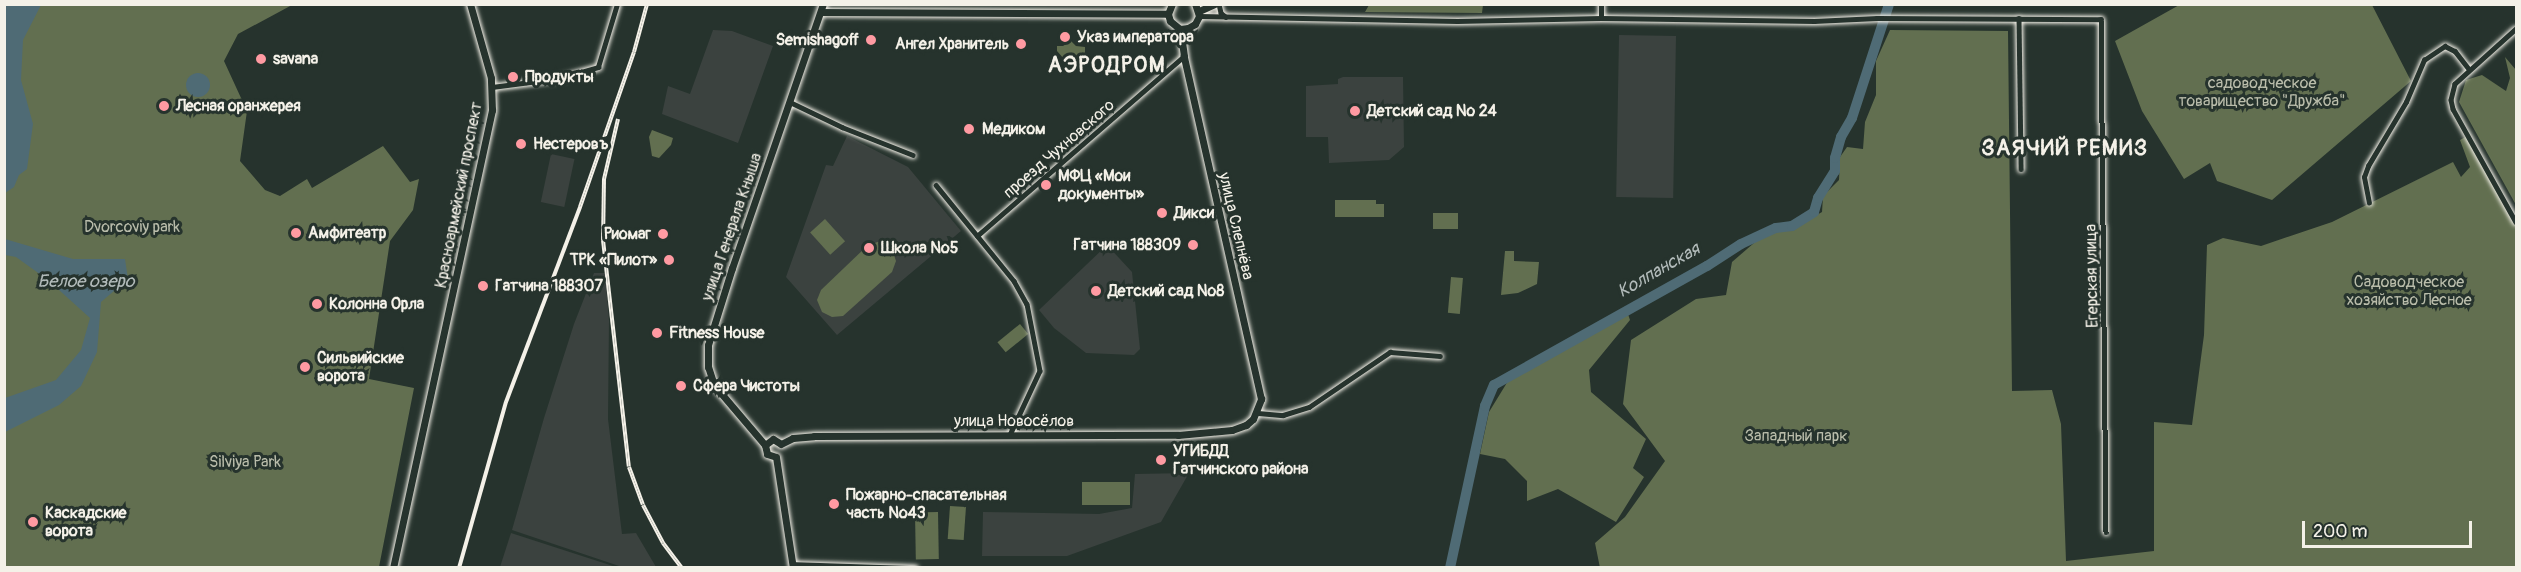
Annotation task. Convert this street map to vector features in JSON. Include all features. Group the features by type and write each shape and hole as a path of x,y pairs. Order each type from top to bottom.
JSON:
{"street":[{"name":"Красноармейский проспект","path":"393,567 492,110 492,87 471,4"},
{"path":"492,87 560,78 598,67 617,4"},
{"path":"1172,4 1168,14 1170,21 1180,29 1195,24 1197,11"},
{"path":"1197,11 1217,4 1221,13 1226,17"},
{"path":"1600,18 1601,4"},
{"path":"822,8 1168,14"},
{"name":"улица Генерала Кныша","path":"765,445 714,385 708,367 708,345 822,8"},
{"path":"1197,11 1226,17 1458,21 1600,18 1814,21 1877,18 2019,18 2021,169"},
{"name":"Егерская улица","path":"2019,18 2101,20 2106,532"},
{"path":"2517,28 2469,69 2452,90 2453,109 2517,222"},
{"name":"улица Слепнёва","path":"1180,29 1184,56 1261,399 1258,413"},
{"path":"2368,204 2364,177 2368,166 2406,102 2424,60 2445,46 2455,51 2469,69"},
{"name":"проезд Чухновского","path":"978,236 1184,56"},
{"path":"790,102 842,127 913,155"},
{"path":"936,185 978,236 1025,300 1039,358 1038,380 1010,435"},
{"path":"1258,413 1283,415 1309,407 1390,352 1440,356"},
{"name":"улица Новосёлов","path":"782,444 793,438 814,436 1178,435 1232,430 1246,425 1258,413"},
{"path":"776,457 767,454 765,445 773,440 782,444 782,450 776,457 793,566 915,567"}],"shaded area":[{"path":"713,30 732,31 773,46 738,143 662,114 668,86 690,94"},
{"path":"1619,35 1676,36 1673,198 1616,197"},
{"name":"Детский сад № 24","path":"1343,77 1403,77 1404,147 1389,160 1329,163 1328,137 1306,137 1306,86 1338,84 1338,79"},
{"name":"Школа №5","path":"847,136 908,167 961,231 837,335 786,277 826,165 833,166"},
{"path":"551,154 574,159 564,207 541,202"},
{"name":"Детский сад №8","path":"1107,245 1132,272 1140,349 1134,355 1086,353 1054,328 1039,310"},
{"path":"594,273 605,273 609,320 608,419 622,534 636,533 656,567 622,567 512,530 544,418 574,324"},
{"path":"1189,473 1161,522 1067,556 982,556 983,512 1099,514 1132,508 1135,474"},
{"path":"511,533 616,567 500,567"}],"green space":[{"path":"1369,4 1483,5 1482,13 1365,12"},
{"name":"садоводческое товарищество \"Дружба\"","path":"2181,4 2372,5 2411,81 2272,200 2217,181 2210,163 2184,179 2142,111 2115,41"},
{"name":"Dvorcoviy park","path":"4,5 292,5 238,34 224,61 247,111 240,161 265,190 280,196 307,179 312,188 383,146 410,182 419,179 413,210 390,241 369,379 414,388 379,567 5,567"},
{"name":"Западный парк","path":"1890,30 2008,31 2012,391 2052,390 2061,424 2066,561 2154,551 2154,422 2192,425 2204,335 2207,245 2223,238 2261,246 2332,222 2453,162 2461,177 2470,167 2460,140 2469,135 2516,222 2516,567 1600,568 1595,543 1625,517 1665,461 1623,404 1631,340 1696,299 1726,295 1732,262 1769,230 1794,228 1822,212 1823,196 1839,180 1840,157 1847,147 1863,149 1865,122 1876,95 1876,61"},
{"path":"1071,41 1076,46 1085,47 1085,62 1071,67 1057,51 1057,46 1063,46"},
{"path":"2505,57 2516,70 2516,205 2459,102 2466,80 2482,75 2506,91 2510,78"},
{"path":"652,130 673,138 671,145 659,158 652,156 649,137"},
{"path":"1335,200 1376,200 1376,204 1384,204 1384,217 1335,217"},
{"path":"1433,213 1458,213 1458,229 1433,229"},
{"path":"825,219 845,241 830,255 810,232"},
{"path":"880,241 892,249 896,261 892,272 843,316 832,317 822,312 817,300 821,290 867,246"},
{"path":"1505,251 1514,251 1514,261 1539,262 1537,284 1518,293 1501,295"},
{"path":"1451,277 1463,278 1460,314 1448,313"},
{"path":"1628,314 1630,320 1589,370 1591,392 1646,439 1633,468 1644,477 1616,522 1558,489 1527,501 1527,481 1505,459 1480,454 1489,412 1508,381"},
{"path":"1020,324 1028,334 1006,352 997,342"},
{"path":"1082,482 1130,482 1130,505 1082,505"},
{"path":"950,506 966,507 964,540 948,539"},
{"path":"915,512 938,512 939,559 916,559"}],"water":[{"path":"5,4 41,5 23,40 21,80 33,124 27,169 19,175 14,187 5,193"},
{"path":"198,73 207,76 210,85 207,94 198,97 189,94 186,85 189,76"},
{"name":"Белое озеро","path":"5,239 73,259 125,259 128,279 101,302 97,352 81,386 59,405 5,432 5,398 56,380 81,350 90,318 48,280 16,257 5,255"}],"waterway":[{"name":"Колпанская","path":"1450,568 1485,406 1494,385 1707,266 1741,244 1776,228 1792,226 1814,212 1818,198 1835,171 1835,158 1841,137 1852,118 1889,4"}],"railway":[{"path":"459,568 506,402 580,207 634,52 647,4"},
{"path":"618,119 604,179 603,240 629,467 643,505 663,543 682,568"}],"place":[{"name":"Указ императора","path":"1065,37"},
{"name":"Semishagoff","path":"871,40"},
{"name":"Ангел Хранитель","path":"1021,44"},
{"name":"savana","path":"261,59"},
{"name":"Продукты","path":"513,77"},
{"name":"Лесная оранжерея","path":"164,106"},
{"name":"Детский сад № 24","path":"1355,111"},
{"name":"Медиком","path":"969,129"},
{"name":"Нестеровъ","path":"521,144"},
{"name":"МФЦ «Мои документы»","path":"1046,185"},
{"name":"Дикси","path":"1162,213"},
{"name":"Амфитеатр","path":"296,233"},
{"name":"Риомаг","path":"663,234"},
{"name":"Гатчина 188309","path":"1193,245"},
{"name":"Школа №5","path":"869,248"},
{"name":"ТРК «Пилот»","path":"669,260"},
{"name":"Гатчина 188307","path":"483,286"},
{"name":"Детский сад №8","path":"1096,291"},
{"name":"Колонна Орла","path":"317,304"},
{"name":"Fitness House","path":"657,333"},
{"name":"Сильвийские ворота","path":"305,367"},
{"name":"Сфера Чистоты","path":"681,386"},
{"name":"УГИБДД Гатчинского района","path":"1161,460"},
{"name":"Пожарно-спасательная часть №43","path":"834,504"},
{"name":"Каскадские ворота","path":"33,522"}],"district":[{"name":"АЭРОДРОМ","path":"1107,66"},
{"name":"ЗАЯЧИЙ РЕМИЗ","path":"2065,149"}],"park label":[{"name":"Садоводческое хозяйство Лесное","path":"2409,291"},
{"name":"Silviya Park","path":"245,462"}]}
